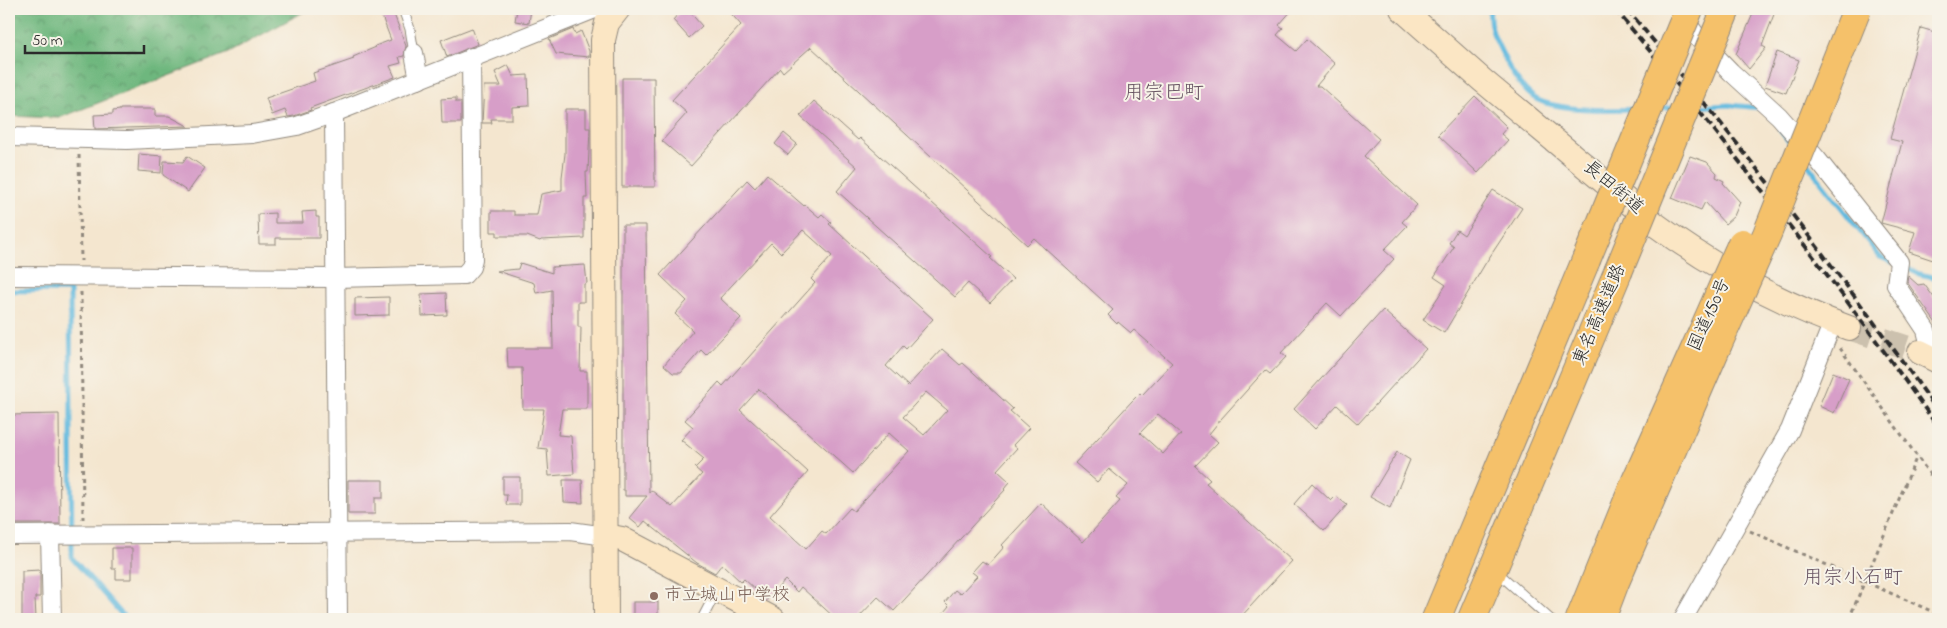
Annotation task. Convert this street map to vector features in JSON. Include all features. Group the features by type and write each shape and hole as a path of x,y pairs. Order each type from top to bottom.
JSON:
{"highway":[{"name":"東名高速道路","path":"1436,619 1689,9"},
{"name":"東名高速道路","path":"1472,619 1726,9"},
{"name":"国道150号","path":"1601,619 1708,343 1750,226 1836,9"},
{"name":"国道150号","path":"1580,619 1635,484 1767,234 1856,9"}],"street":[{"path":"9,137 127,140 252,134 297,126 419,80 471,57 596,9"},
{"path":"606,619 603,40 607,23 618,9"},
{"name":"長田街道","path":"1402,9 1482,80 1656,225 1716,266 1769,296 1837,328"},
{"path":"1676,9 1698,38 1731,72 1779,116 1818,159 1899,262 1896,285 1926,330 1930,357"},
{"path":"414,52 419,80"},
{"path":"9,276 335,278 464,275 471,267 473,259 471,57"},
{"path":"334,113 338,619"},
{"path":"1683,619 1790,430 1837,328"},
{"path":"9,535 570,531 622,539 773,619"},
{"path":"50,534 52,619"}],"lane":[{"path":"403,9 410,29 414,52"},
{"path":"1492,568 1550,619"},
{"path":"702,619 718,590"}],"path":[{"path":"79,139 84,534"},
{"path":"1837,328 1917,456 1938,486"},
{"path":"1849,619 1917,456"},
{"path":"1736,525 1938,614"}],"green space":[{"path":"9,9 309,9 228,53 59,118 9,116"}],"building":[{"path":"379,9 392,9 406,46 404,56 399,57 401,63 390,66 395,77 310,108 311,110 294,116 288,117 285,110 272,115 266,98 315,81 313,73 354,59 353,57 391,40"},
{"path":"517,9 531,9 529,23 515,21"},
{"path":"682,9 687,9 702,26 689,38 673,20"},
{"path":"727,9 1293,9 1279,25 1283,28 1277,35 1296,51 1307,39 1335,64 1316,86 1320,86 1379,139 1364,156 1417,205 1402,222 1407,226 1384,250 1394,259 1341,316 1327,303 1281,353 1286,357 1270,374 1265,370 1221,419 1209,434 1218,442 1195,466 1210,480 1206,483 1292,561 1239,619 938,619 949,606 945,602 955,590 960,594 977,576 972,572 982,561 988,565 1004,547 1002,545 1041,503 1083,542 1120,501 1116,498 1128,485 1109,469 1097,482 1075,463 1132,401 1140,393 1142,395 1172,363 1134,330 1131,333 1118,322 1117,324 1108,315 1113,310 1034,238 1027,245 811,47 783,72 780,68 691,166 662,141 687,113 672,100 741,25","holes":["1158,414 1181,434 1163,454 1140,433"]},
{"path":"1755,9 1776,9 1762,46 1766,48 1749,69 1736,54"},
{"path":"472,28 478,44 447,57 441,40"},
{"path":"1921,28 1938,33 1938,242 1933,260 1909,252 1915,232 1881,223 1902,142 1890,139"},
{"path":"573,29 575,34 581,31 589,51 589,57 556,54 549,39"},
{"path":"1777,52 1799,60 1786,93 1765,86"},
{"path":"508,65 513,76 528,75 529,106 512,107 512,119 491,119 492,123 482,123 484,86 501,86 495,72"},
{"path":"622,78 654,78 655,187 622,187"},
{"path":"1475,96 1507,127 1501,134 1508,140 1478,173 1438,135"},
{"path":"456,98 456,102 461,102 461,123 442,123 441,99"},
{"path":"814,101 858,140 860,138 992,257 990,258 1013,279 990,303 968,283 955,297 837,191 857,167 800,116"},
{"path":"120,109 155,109 155,116 169,116 188,126 95,129 94,115 113,114 113,111"},
{"path":"565,109 586,109 586,128 590,128 588,172 586,172 587,198 584,198 584,238 540,241 527,236 497,236 497,232 491,232 491,211 514,211 514,215 537,215 541,194 562,190 565,154"},
{"path":"784,133 797,144 788,155 775,144"},
{"path":"139,154 162,156 161,173 138,171"},
{"path":"187,156 205,168 188,192 163,175 164,161 183,162"},
{"path":"1690,156 1707,162 1717,173 1716,177 1724,181 1723,183 1740,202 1734,216 1725,224 1705,202 1701,210 1672,198"},
{"path":"767,174 819,217 822,214 831,222 829,224 933,319 906,349 903,346 886,366 908,386 942,349 960,365 963,363 1013,409 1010,411 1029,428 1013,445 1017,448 997,470 1010,482 1005,490 894,611 878,597 857,619 836,619 801,587 797,592 785,580 767,600 744,579 741,582 722,564 715,573 697,563 645,521 640,527 629,518 647,496 625,496 625,490 623,490 623,225 646,225 649,493 651,490 672,507 702,474 695,468 704,459 681,440 693,427 685,420 719,382 723,386 815,283 811,279 832,256 803,230 781,253 771,243 720,298 741,318 706,355 701,350 681,373 673,373 664,365 693,331 675,314 687,301 660,275 747,180 755,188","holes":["759,389 853,473 889,433 909,451 854,511 850,508 826,534 822,531 806,549 770,516 808,472 740,410","926,392 947,410 924,435 903,417"]},
{"path":"1493,190 1522,208 1485,264 1444,333 1423,320 1446,285 1434,277 1454,247 1449,243 1457,230 1464,235"},
{"path":"316,211 316,217 319,217 319,238 276,238 276,244 259,244 258,214 275,213 275,223 303,223 302,212"},
{"path":"520,263 552,273 552,267 585,265 587,283 584,284 584,302 578,302 578,327 581,327 580,371 587,371 587,409 562,409 558,435 571,436 574,474 549,476 547,449 538,448 544,409 523,409 522,368 508,368 507,348 553,348 552,290 536,293 534,283 497,271 518,269"},
{"path":"1908,276 1918,285 1924,284 1938,303 1938,326 1907,282"},
{"path":"446,293 447,315 422,316 421,294"},
{"path":"389,297 389,315 355,316 355,298"},
{"path":"1383,310 1426,349 1358,424 1337,405 1315,429 1294,409"},
{"path":"1833,372 1849,379 1834,413 1819,406"},
{"path":"59,414 60,524 9,524 9,415"},
{"path":"1397,452 1410,460 1390,508 1370,497"},
{"path":"503,477 520,477 520,505 506,505 507,495 503,495"},
{"path":"348,480 383,480 383,498 375,498 375,514 348,514"},
{"path":"563,480 582,480 583,503 564,502"},
{"path":"1312,483 1331,501 1336,496 1347,505 1324,531 1294,504"},
{"path":"112,548 132,548 132,579 116,579 116,569 112,569"},
{"path":"40,570 40,597 35,597 36,619 22,619 22,571"},
{"path":"633,602 658,602 658,619 633,619"}],"waterway":[{"path":"1490,9 1490,21 1493,32 1505,59 1519,82 1533,97 1542,102 1569,108 1600,110 1640,109"},
{"path":"1696,107 1729,105 1762,108"},
{"path":"1658,108 1677,107"},
{"path":"1780,130 1793,147"},
{"path":"1805,161 1880,257 1892,262"},
{"path":"1902,266 1919,274 1938,278"},
{"path":"9,291 70,290 72,558 126,619"}],"tunnel":[{"path":"1849,328 1920,352"}],"railway":[{"path":"1615,9 1781,215 1861,320 1938,427"},
{"path":"1627,9 1787,207 1938,411"}],"place":[{"name":"市立城山中学校","path":"654,596"}],"district":[{"name":"用宗巴町","path":"1164,93"},
{"name":"用宗小石町","path":"1853,578"}]}
